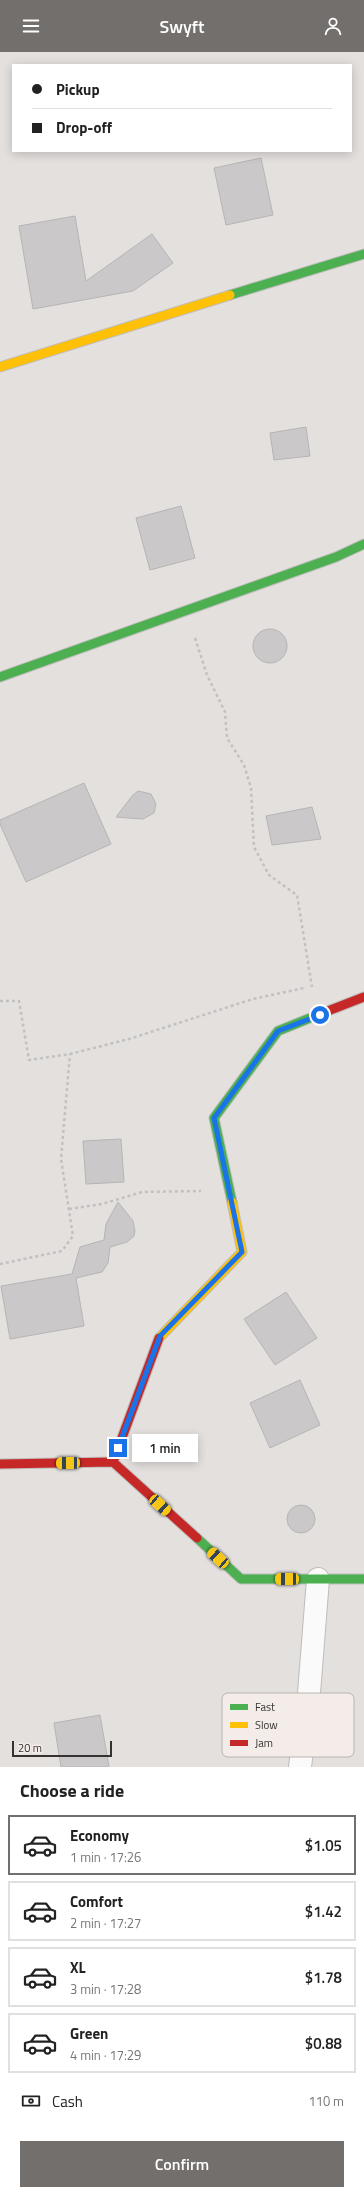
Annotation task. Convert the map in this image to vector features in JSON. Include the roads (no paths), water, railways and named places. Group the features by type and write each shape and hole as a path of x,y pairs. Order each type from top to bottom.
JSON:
{"street":[{"path":"0,368 364,254"},
{"path":"0,677 336,557 364,544"},
{"path":"113,1462 160,1336 242,1252 214,1118 278,1031 364,997"},
{"path":"0,1464 113,1462 241,1579 364,1579"},
{"path":"309,1693 318,1579"},
{"path":"300,1767 301,1757"}]}
